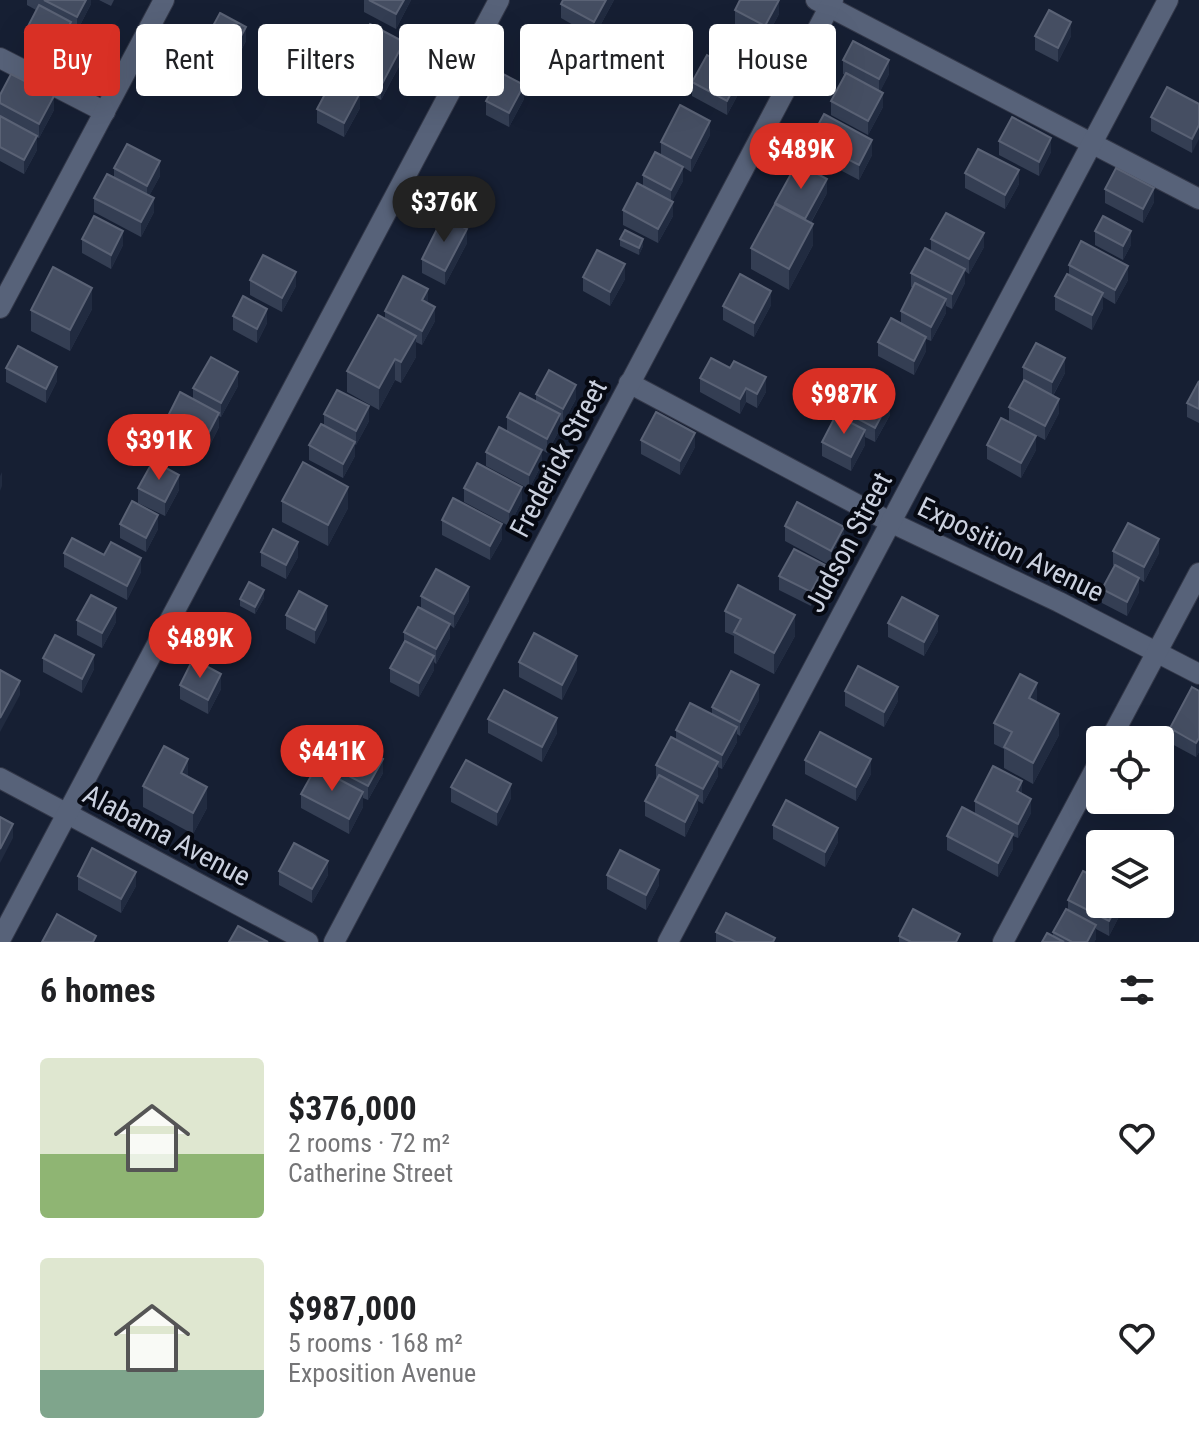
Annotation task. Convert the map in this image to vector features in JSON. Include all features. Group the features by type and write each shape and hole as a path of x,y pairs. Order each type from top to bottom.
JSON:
{"street":[{"path":"0,308 164,0"},
{"path":"0,940 499,0"},
{"name":"Judson Street","path":"668,942 1168,0"},
{"path":"826,2 1199,199"},
{"name":"Frederick Street","path":"334,942 826,2"},
{"path":"0,58 105,112"},
{"name":"Exposition Avenue","path":"629,383 890,522 1059,602 1199,674"},
{"path":"1118,726 1199,573"},
{"name":"Alabama Avenue","path":"0,778 308,942"},
{"path":"1003,942 1086,786"}],"building":[{"path":"44,0 86,0 77,17"},
{"path":"369,0 404,0 396,14"},
{"path":"563,0 606,0 594,22 561,4"},
{"path":"740,0 779,0 766,24 735,10"},
{"path":"39,5 71,22 70,24 29,24"},
{"path":"1049,10 1071,22 1058,48 1035,36"},
{"path":"220,13 240,24 214,24"},
{"path":"383,31 399,39 399,52 383,82"},
{"path":"853,41 889,60 879,79 843,60"},
{"path":"709,56 709,91 693,83"},
{"path":"846,73 883,93 868,121 831,101"},
{"path":"11,74 24,81 24,96 54,96 39,124 0,103 0,95"},
{"path":"504,75 520,83 520,92 509,113 486,101 489,96 504,96"},
{"path":"1167,87 1199,104 1199,125 1192,139 1151,117"},
{"path":"324,96 358,96 344,123 317,109"},
{"path":"680,105 710,121 691,158 661,142"},
{"path":"824,114 872,140 859,165 810,140"},
{"path":"0,116 37,136 24,160 0,147"},
{"path":"1012,117 1051,138 1039,162 999,141"},
{"path":"127,144 160,161 147,186 114,168"},
{"path":"978,149 1019,170 1005,195 965,173"},
{"path":"655,152 683,167 671,190 643,175"},
{"path":"797,163 827,179 805,219 775,203"},
{"path":"1116,168 1154,188 1143,209 1105,189"},
{"path":"107,174 154,198 141,222 94,198"},
{"path":"637,183 673,202 658,229 623,210"},
{"path":"775,204 813,224 789,269 751,248"},
{"path":"946,213 984,233 969,259 931,239"},
{"path":"94,216 123,231 111,255 82,239"},
{"path":"1103,216 1131,231 1123,246 1095,231"},
{"path":"443,217 467,229 445,271 422,259"},
{"path":"625,230 643,239 639,248 620,239"},
{"path":"1081,241 1128,266 1115,290 1069,265"},
{"path":"925,248 965,269 952,294 911,273"},
{"path":"597,250 625,264 610,292 583,277"},
{"path":"263,255 296,272 282,298 250,280"},
{"path":"53,267 92,288 70,330 31,310"},
{"path":"740,274 771,291 754,323 723,306"},
{"path":"1067,274 1103,293 1092,315 1055,296"},
{"path":"403,276 428,289 422,300 435,307 422,331 385,311"},
{"path":"915,283 946,299 931,327 901,311"},
{"path":"243,296 267,309 257,329 233,316"},
{"path":"378,315 416,336 401,362 395,359 379,388 347,371"},
{"path":"891,318 926,337 914,361 878,342"},
{"path":"1036,343 1065,358 1052,382 1023,367"},
{"path":"18,346 57,367 46,389 6,368"},
{"path":"211,357 238,372 221,403 193,388"},
{"path":"711,358 730,368 734,361 766,377 757,394 746,388 740,399 700,378"},
{"path":"549,370 576,385 563,409 536,394"},
{"path":"1024,380 1059,399 1045,426 1009,407"},
{"path":"853,381 890,400 875,428 838,408"},
{"path":"1199,381 1199,409 1187,403"},
{"path":"337,390 369,406 356,431 324,414"},
{"path":"180,392 219,413 206,438 167,418"},
{"path":"520,393 560,414 547,439 507,417"},
{"path":"656,412 695,433 680,461 641,440"},
{"path":"836,415 865,430 851,457 822,442"},
{"path":"1001,418 1036,436 1021,463 987,445"},
{"path":"321,424 355,442 343,464 309,445"},
{"path":"499,427 542,450 529,475 486,452"},
{"path":"153,461 179,475 165,502 138,488"},
{"path":"303,462 348,487 328,525 282,501"},
{"path":"477,463 522,487 509,512 464,488"},
{"path":"453,498 502,524 490,546 442,520"},
{"path":"132,501 158,515 146,538 120,524"},
{"path":"797,502 844,527 831,551 785,526"},
{"path":"1128,523 1159,539 1144,567 1113,551"},
{"path":"273,529 298,542 286,565 261,552"},
{"path":"72,538 104,555 111,542 141,558 127,586 64,553"},
{"path":"794,549 825,565 811,592 779,576"},
{"path":"1115,565 1139,578 1127,602 1102,589"},
{"path":"436,569 469,587 454,614 421,596"},
{"path":"249,582 264,590 255,607 240,599"},
{"path":"738,585 795,615 774,653 734,632 741,619 725,611"},
{"path":"299,591 327,606 315,630 286,615"},
{"path":"91,595 116,608 102,633 77,620"},
{"path":"902,597 938,616 924,642 888,623"},
{"path":"418,607 450,624 436,649 404,632"},
{"path":"534,633 577,656 562,685 519,662"},
{"path":"55,635 94,655 82,679 43,658"},
{"path":"405,641 434,656 419,683 390,668"},
{"path":"193,659 221,674 208,700 180,685"},
{"path":"858,666 898,687 884,712 845,691"},
{"path":"0,670 20,681 0,718"},
{"path":"731,671 759,685 740,722 712,707"},
{"path":"1020,674 1037,683 1029,698 1059,714 1033,763 1004,747 1012,732 994,723"},
{"path":"1192,687 1199,691 1199,738 1196,743 1171,726"},
{"path":"504,690 557,718 542,747 488,719"},
{"path":"690,703 737,727 722,755 676,730"},
{"path":"820,732 871,759 856,787 805,760"},
{"path":"337,735 383,759 368,786 322,762"},
{"path":"671,737 718,762 703,789 656,765"},
{"path":"164,746 188,759 181,773 207,787 193,813 143,786"},
{"path":"466,760 511,784 497,812 451,787"},
{"path":"993,766 1022,781 1017,791 1031,799 1018,824 975,801"},
{"path":"316,767 363,792 349,819 301,794"},
{"path":"659,775 698,796 685,822 645,801"},
{"path":"786,800 838,828 825,852 773,825"},
{"path":"962,807 1013,834 998,863 947,836"},
{"path":"0,817 13,824 0,849"},
{"path":"294,843 328,861 312,889 279,871"},
{"path":"92,848 136,872 121,899 78,876"},
{"path":"620,850 659,870 646,895 607,875"},
{"path":"1083,871 1086,873 1086,909 1068,900"},
{"path":"913,909 960,934 956,942 911,942 899,936"},
{"path":"1066,909 1096,925 1087,942 1072,942 1053,932"},
{"path":"726,913 775,938 773,942 736,942 716,932"},
{"path":"57,914 96,936 93,942 42,942"},
{"path":"238,926 268,942 229,942"},
{"path":"1047,933 1064,942 1042,942"}]}
